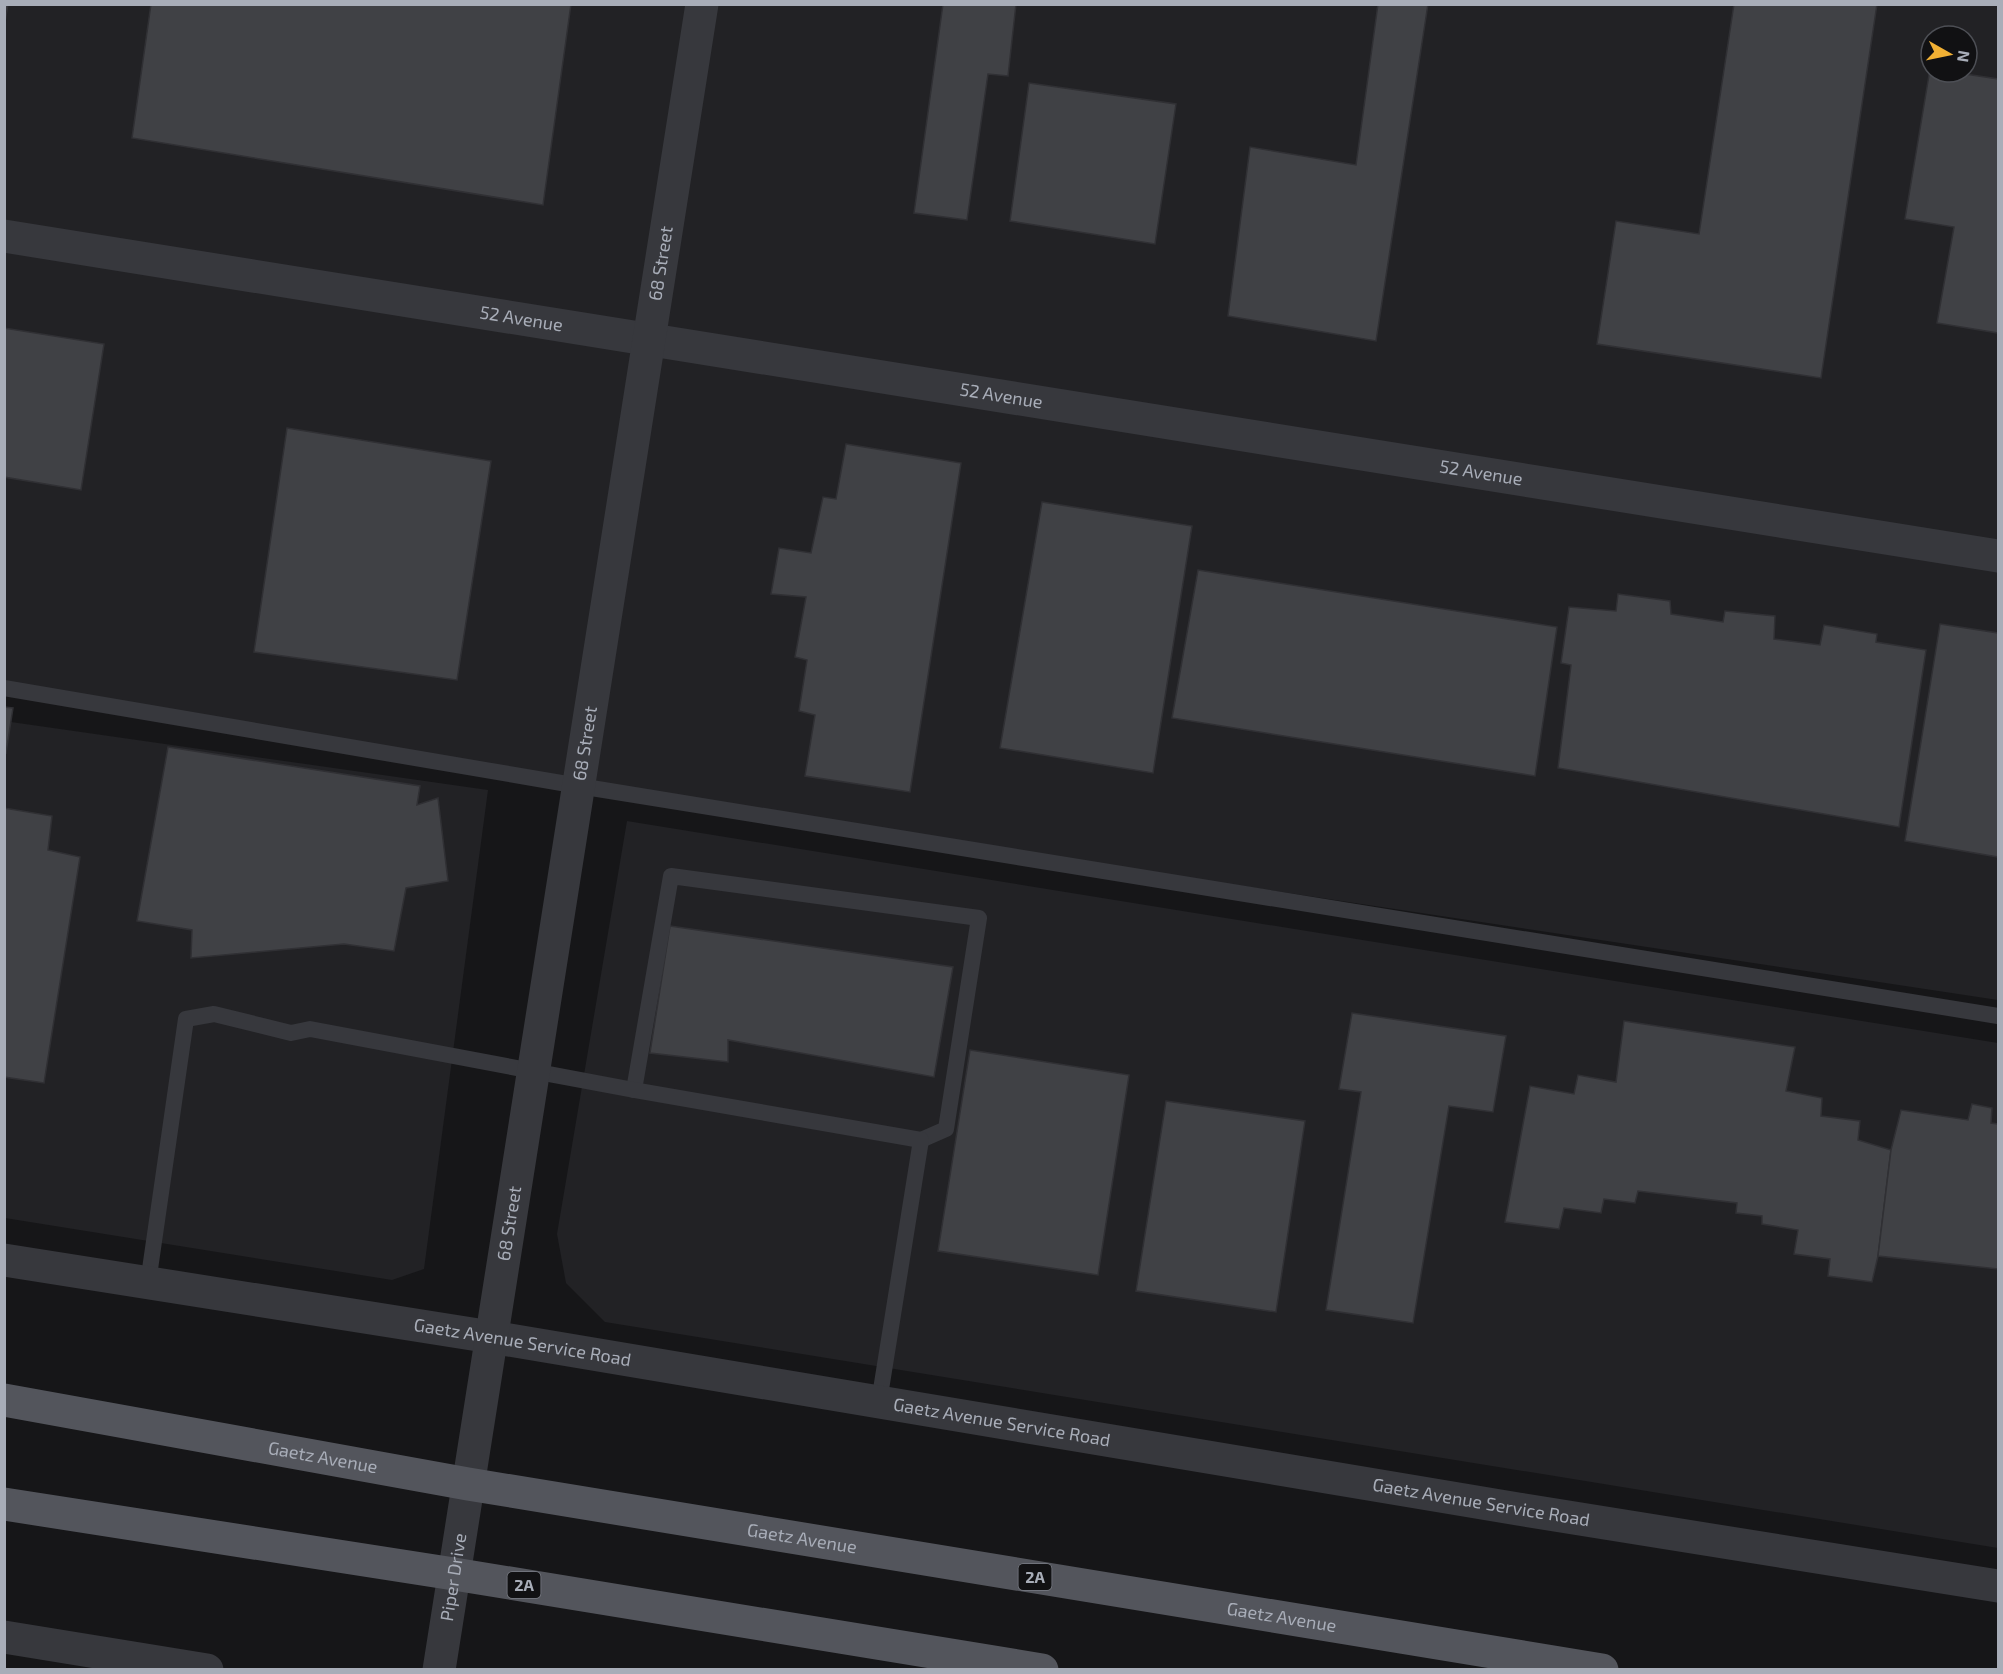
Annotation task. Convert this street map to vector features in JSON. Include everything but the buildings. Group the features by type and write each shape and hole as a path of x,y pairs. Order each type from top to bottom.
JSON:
{"main road":[{"name":"Gaetz Avenue","path":"4,1400 468,1484 1602,1670"},
{"name":"2A","path":"4,1504 454,1574 1042,1670"}],"street":[{"name":"68 Street","path":"468,1484 702,4"},
{"name":"52 Avenue","path":"4,236 1998,556"},
{"name":"Gaetz Avenue Service Road","path":"4,1260 491,1337 1506,1507 1998,1586"},
{"name":"Piper Drive","path":"439,1670 468,1484"},
{"path":"4,1637 207,1670"}],"lane":[{"path":"4,688 579,786 1998,1016"},
{"path":"148,1283 186,1019 214,1014 291,1033 310,1029 634,1090 921,1140 945,1129 979,918 671,876 634,1090"},
{"path":"879,1402 921,1140"}],"shaded area":[{"path":"4,5 1998,5 1998,1000 579,786 5,688"},
{"path":"4,721 488,790 424,1269 392,1280 5,1218"},
{"path":"627,821 1998,1043 1998,1548 605,1322 566,1283 557,1234"}]}
